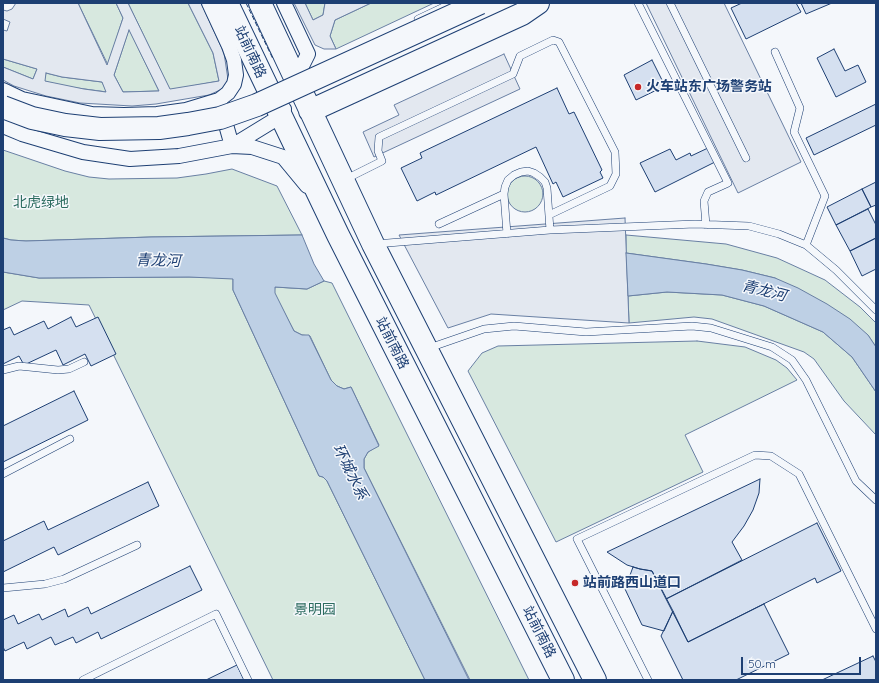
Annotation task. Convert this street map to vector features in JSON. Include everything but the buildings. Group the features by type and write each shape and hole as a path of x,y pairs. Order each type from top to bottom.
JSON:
{"main road":[{"name":"站前南路","path":"227,3 338,235 563,680"},
{"name":"站前南路","path":"260,3 303,75 310,111 373,244 595,680"},
{"path":"3,107 32,118 65,125 100,129 159,128 220,118 257,105 480,3"},
{"path":"310,111 420,59 522,14 538,3"}],"street":[{"path":"3,90 22,98 92,114 157,114 186,110 219,100 228,93 234,84 236,76 234,60 229,46 209,3"},
{"path":"232,146 281,116 303,75 308,54 284,3"},
{"path":"219,100 232,146"},
{"path":"3,126 22,134 83,152 130,159 179,156 232,146 252,146 283,157 306,183 338,235"}],"lane":[{"path":"410,24 452,3"},
{"path":"638,3 728,183 708,192 704,201 706,225"},
{"path":"670,3 746,158"},
{"path":"343,180 382,161 378,151 378,137 512,74 520,56 553,40 559,42 615,152 616,174 610,186 549,215"},
{"path":"775,52 800,108 794,132 825,196 806,245"},
{"path":"507,234 504,194 505,186 508,180 521,172 534,173 545,182 547,188 550,230"},
{"path":"439,224 504,194"},
{"path":"373,244 550,230 706,225 749,226 779,234 806,245 836,270 876,310"},
{"path":"426,349 484,329 514,326 586,332 692,326 711,328 772,347 792,360 806,380 856,481 876,500"},
{"path":"3,370 19,366 69,370 84,362"},
{"path":"3,474 70,439"},
{"path":"648,680 577,539 755,455 771,456 799,474 876,629"},
{"path":"3,588 45,584 64,579 137,545"},
{"path":"83,680 216,614 248,680"}],"green space":[{"path":"78,3 116,3 123,18 108,65"},
{"path":"128,3 188,3 213,53 219,81 170,90"},
{"path":"305,3 325,3 323,15 313,20"},
{"path":"371,3 434,3 336,49 330,36 335,20"},
{"path":"129,29 159,91 123,92 114,75"},
{"path":"3,59 37,69 33,79 3,67"},
{"path":"46,73 62,77 102,82 107,92 62,86 44,81"},
{"name":"北虎绿地","path":"3,150 65,171 89,177 109,179 177,178 232,169 277,186 302,235 151,237 26,241 3,238"},
{"path":"529,176 538,181 542,187 542,201 538,207 529,212 521,212 512,207 508,201 507,190 512,181 518,177"},
{"path":"626,235 726,244 777,258 825,280 860,307 876,323 876,347 868,335 775,278 742,270 626,253"},
{"name":"景明园","path":"3,272 39,278 233,278 233,290 319,476 323,477 327,481 425,680 273,680 89,305 22,301 3,310"},
{"path":"324,281 332,283 529,680 470,680 364,468 364,459 368,452 379,445 351,387 344,389 337,386 331,380 310,336 302,335 294,331 274,293 275,287 307,289"},
{"path":"667,292 722,295 764,306 823,332 852,357 876,392 876,435 844,401 814,359 804,352 712,319 694,317 629,323 628,296"},
{"path":"697,341 745,347 776,360 787,368 797,380 685,435 703,472 556,542 468,371 482,353 498,346"}],"shaded area":[{"path":"16,3 78,3 107,65 123,18 116,3 128,3 170,89 219,81 213,53 188,3 201,3 224,53 229,86 209,95 156,104 132,106 80,103 46,96 14,86 3,80 3,67 33,79 37,69 3,59 3,30 7,31 10,22 3,19 3,10 7,11 12,9","holes":["129,30 159,91 123,92 114,75","46,73 62,77 102,82 106,92 45,81"]},
{"path":"294,3 305,3 313,20 323,15 325,3 371,3 335,20 330,36 336,49 324,49 315,45"},
{"path":"646,3 724,3 801,162 738,193"},
{"path":"504,54 520,89 374,157 363,132 399,115 394,105"},
{"path":"625,218 629,323 491,314 448,328 399,235"}],"water":[{"path":"302,235 314,264 324,281 307,289 275,287 275,293 294,331 302,335 309,335 331,380 337,386 344,389 351,387 379,446 368,452 364,459 364,468 469,680 425,680 327,481 323,477 319,476 233,290 233,279 189,277 39,278 3,272 3,238 26,241 151,237"},
{"name":"青龙河","path":"626,253 742,270 775,278 798,288 827,304 850,319 868,335 876,347 876,392 852,357 823,332 764,306 722,295 667,292 628,296"}],"fence":[{"path":"246,3 273,59"}],"place":[{"name":"火车站东广场警务站","path":"638,87"},
{"name":"站前路西山道口","path":"575,583"}],"water label":[{"name":"环城水系","path":"350,472"}]}
